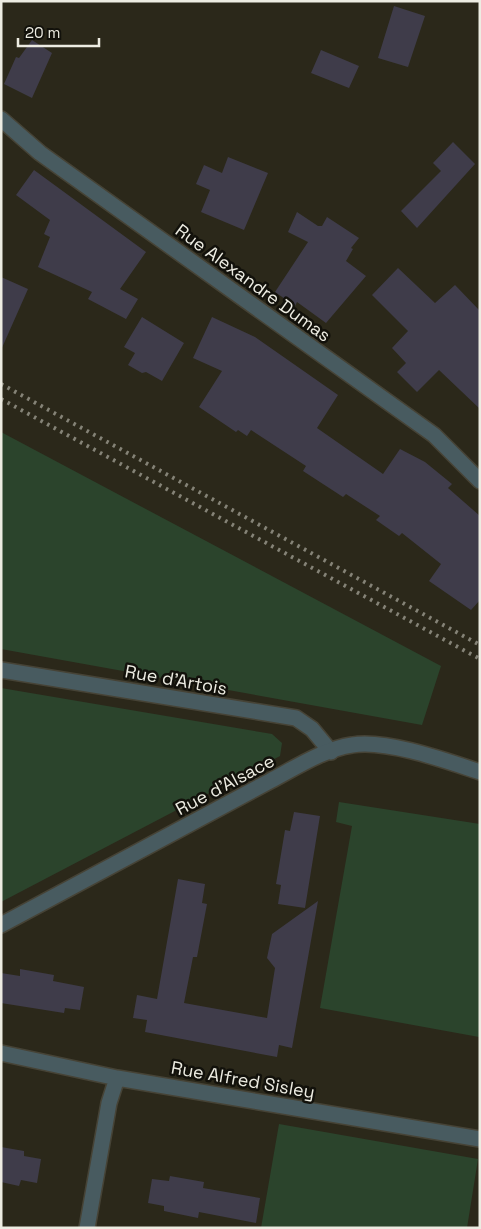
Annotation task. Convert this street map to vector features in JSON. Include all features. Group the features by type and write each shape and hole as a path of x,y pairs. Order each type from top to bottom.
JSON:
{"street":[{"name":"Rue Alexandre Dumas","path":"1,119 40,153 434,435 480,481"},
{"name":"Rue d'Artois","path":"1,670 296,718 312,729 331,752"},
{"name":"Rue d'Alsace","path":"1,925 220,807 331,752 352,745 384,745 480,772"},
{"name":"Rue Alfred Sisley","path":"1,1053 117,1078 480,1139"},
{"path":"87,1228 110,1103 117,1078"}],"green space":[{"path":"1,432 441,666 422,725 1,649"},
{"path":"1,688 272,734 282,743 280,756 1,902"},
{"path":"339,802 480,824 479,1037 320,1008 352,826 336,822"},
{"path":"279,1124 478,1159 467,1228 261,1228"}],"building":[{"path":"394,6 425,16 408,67 378,58"},
{"path":"32,40 52,53 32,98 4,84 16,57 19,58"},
{"path":"321,50 359,66 349,88 311,73"},
{"path":"453,142 475,164 417,228 401,211 441,171 433,163"},
{"path":"228,157 268,173 244,230 201,212 210,190 196,184 204,165 222,173"},
{"path":"34,170 146,252 120,289 138,299 126,319 88,299 92,292 38,267 50,237 44,234 50,220 16,195"},
{"path":"297,212 318,226 322,226 327,217 359,238 351,248 353,249 346,261 366,276 326,323 297,302 295,306 275,292 308,242 288,232"},
{"path":"398,268 435,303 455,285 480,311 480,409 439,370 417,392 397,372 406,363 392,348 408,331 372,295"},
{"path":"1,277 28,289 1,350"},
{"path":"142,317 184,343 162,381 128,365 135,353 124,347"},
{"path":"212,317 255,337 338,395 317,428 383,474 400,449 425,462 452,484 448,488 480,516 480,600 471,610 429,581 441,564 402,533 399,536 376,520 380,516 346,494 343,497 303,471 306,466 251,430 247,436 238,430 236,432 199,407 222,371 193,358"},
{"path":"294,812 320,816 305,908 278,904 281,885 276,884 285,830 290,831"},
{"path":"178,879 205,884 202,903 207,904 197,957 193,957 184,1003 267,1018 275,968 267,958 272,934 318,901 292,1048 279,1045 277,1057 145,1032 147,1020 133,1018 137,995 157,999"},
{"path":"20,969 54,975 53,981 84,987 80,1010 65,1008 64,1013 1,1003 1,973 20,976"},
{"path":"1,1147 24,1151 24,1156 41,1159 37,1183 21,1180 19,1186 1,1182"},
{"path":"170,1176 204,1182 203,1188 260,1198 256,1223 199,1212 198,1218 164,1211 164,1206 148,1203 152,1179 169,1181"}],"railway":[{"path":"1,384 480,645"},
{"path":"1,399 480,659"}]}
